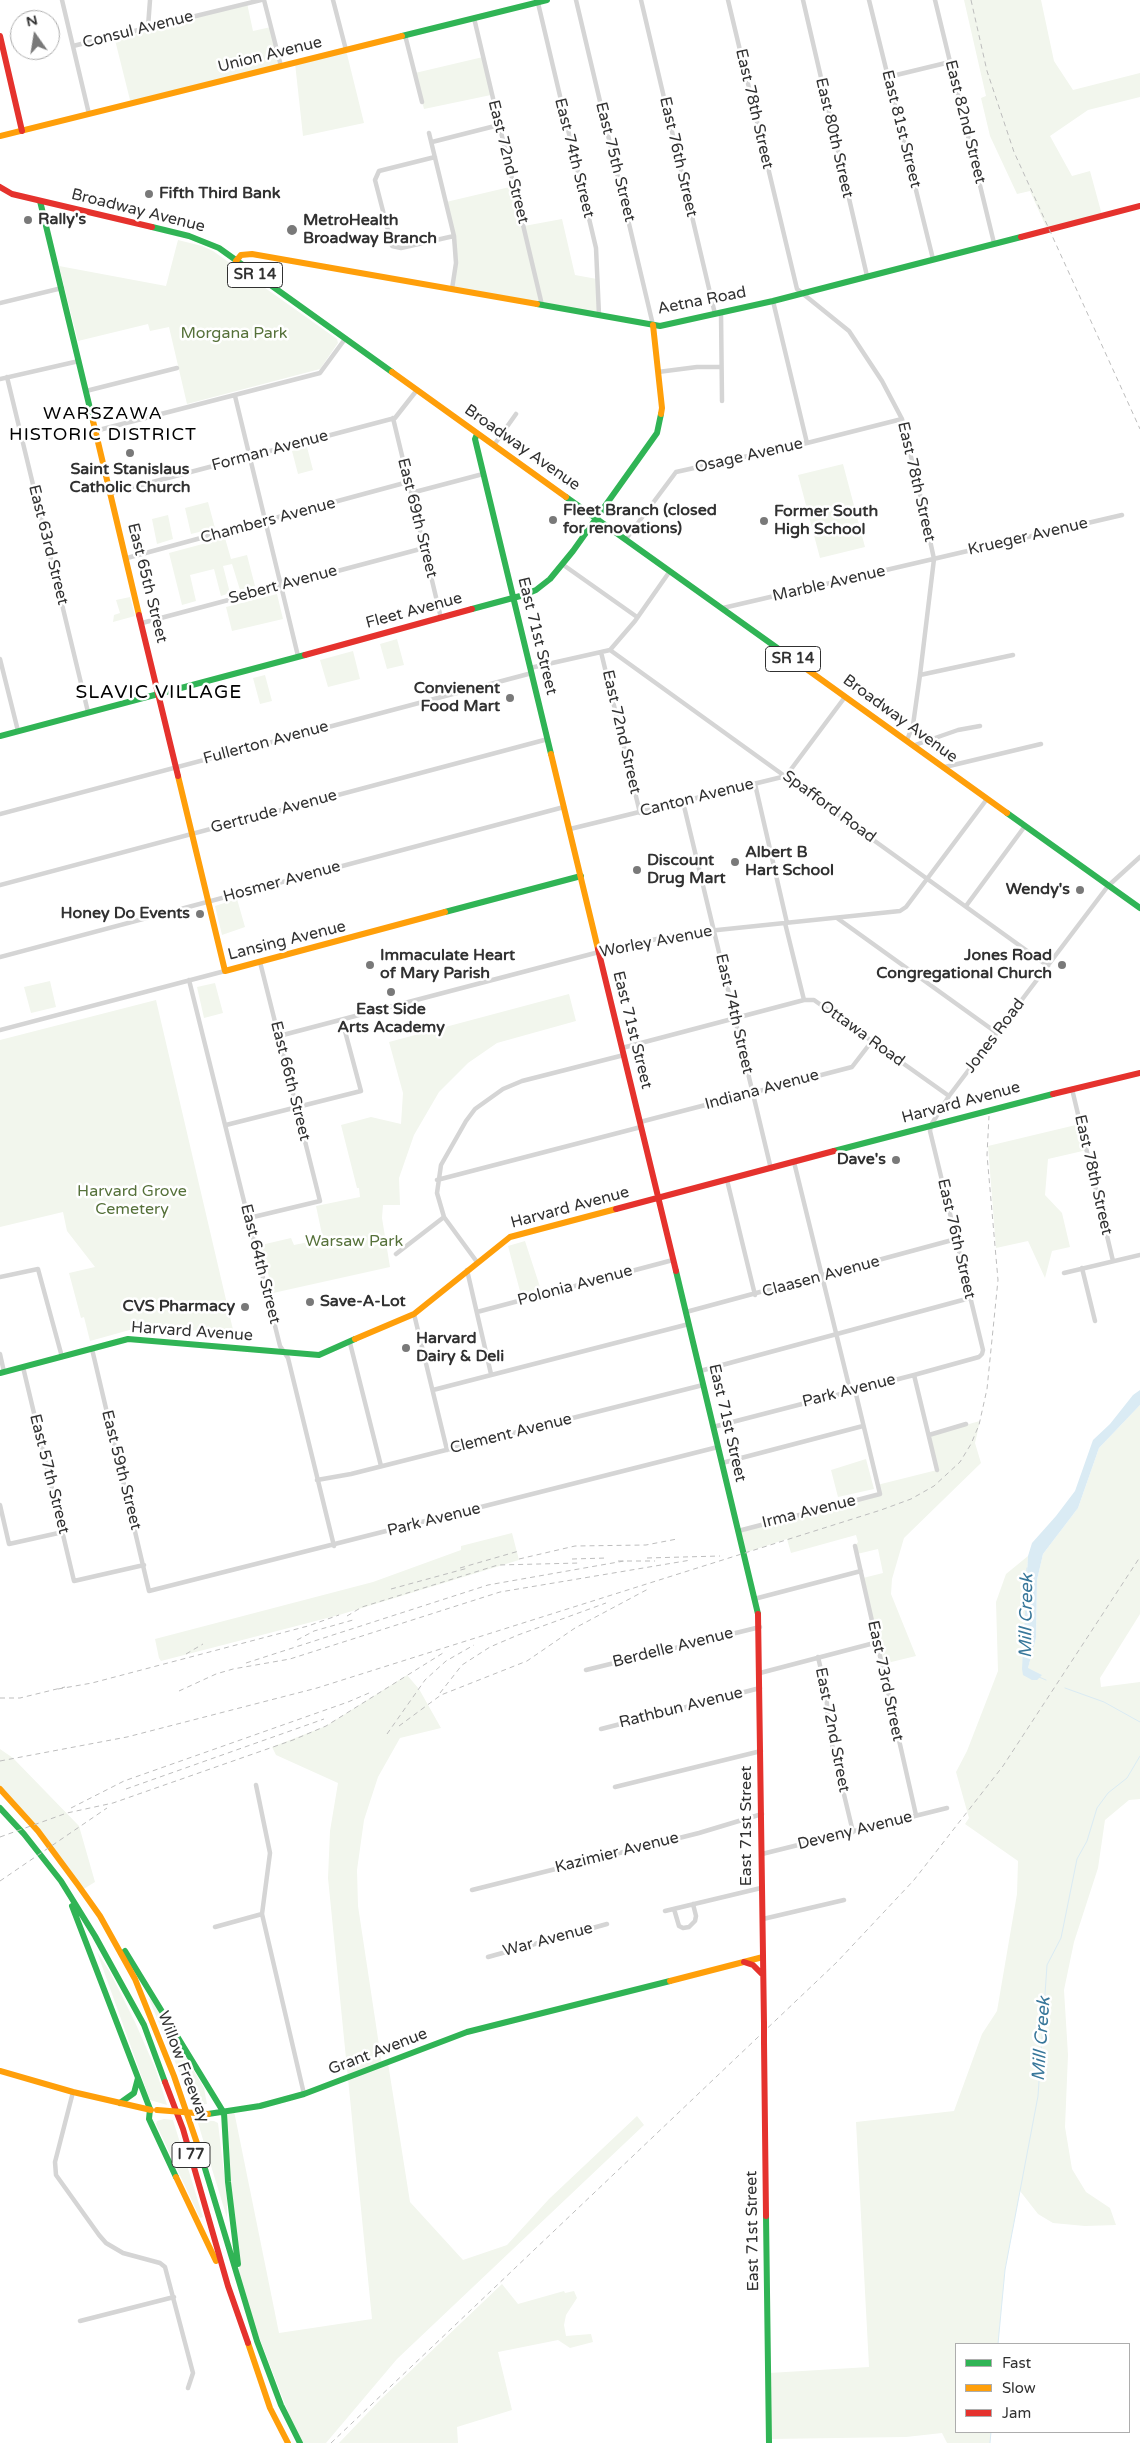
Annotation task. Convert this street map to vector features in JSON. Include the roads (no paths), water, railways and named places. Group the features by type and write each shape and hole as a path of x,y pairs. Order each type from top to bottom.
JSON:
{"main road":[{"name":"Union Avenue","path":"0,136 547,0"},
{"path":"0,36 22,131"},
{"name":"Broadway Avenue","path":"0,187 12,194 189,236 210,243 845,697 915,745 986,799 1140,908"},
{"name":"East 65th Street","path":"40,201 226,971"},
{"name":"Aetna Road","path":"236,260 241,255 252,254 660,326 773,301 1140,206"},
{"name":"Fleet Avenue","path":"0,736 441,618 536,590 562,564 657,433 662,408 653,325"},
{"name":"East 71st Street","path":"477,434 475,438 483,474 659,1198 760,1627 761,1888 763,1919 769,2443"},
{"name":"Lansing Avenue","path":"226,971 581,876"},
{"name":"Harvard Avenue","path":"2,1373 128,1340 319,1355 414,1314 510,1237 931,1125 1140,1073"},
{"name":"Willow Freeway","path":"0,1789 38,1831 100,1916 135,1979 174,2076 206,2169 257,2341 281,2405 300,2443"},
{"name":"Willow Freeway","path":"0,1808 24,1834 61,1881 95,1936 144,2026 183,2129 228,2286 270,2408 288,2443"},
{"path":"61,1881 105,1988 138,2078 154,2110 149,2119 228,2286"},
{"path":"100,1916 138,1969 224,2113 228,2182 241,2290"},
{"name":"Grant Avenue","path":"0,2071 73,2092 154,2110 208,2114 224,2113 261,2106 304,2094 467,2032 762,1957"},
{"path":"743,1962 753,1964 763,1974"},
{"path":"120,2103 134,2093 138,2078"}],"street":[{"path":"62,0 89,114"},
{"path":"148,27 150,0"},
{"path":"263,0 281,66"},
{"name":"Consul Avenue","path":"73,46 263,0"},
{"path":"334,0 346,50"},
{"name":"East 75th Street","path":"576,0 653,325"},
{"name":"East 76th Street","path":"641,0 718,313 722,367 722,401"},
{"name":"East 78th Street","path":"728,0 797,289 849,331 882,381 902,418 934,559 913,725 907,740"},
{"name":"East 80th Street","path":"803,0 867,276"},
{"name":"East 81st Street","path":"869,0 933,259"},
{"name":"East 82nd Street","path":"935,0 994,243"},
{"name":"East 74th Street","path":"538,2 596,248 599,315"},
{"name":"East 72nd Street","path":"474,18 542,305"},
{"path":"405,36 422,102"},
{"path":"888,77 950,62"},
{"path":"432,142 499,125"},
{"path":"430,133 454,236 456,263 452,289"},
{"path":"435,157 379,171 375,180 392,246 401,248 454,236"},
{"path":"0,303 62,288"},
{"path":"773,301 807,443"},
{"path":"96,431 320,373 345,339"},
{"path":"0,379 79,360"},
{"path":"658,372 697,367 722,367"},
{"path":"86,391 177,368"},
{"name":"East 63rd Street","path":"7,377 88,712"},
{"path":"393,418 398,415 417,390"},
{"path":"235,396 298,656"},
{"path":"494,445 516,414"},
{"name":"Forman Avenue","path":"111,493 393,418"},
{"name":"East 69th Street","path":"393,418 441,618"},
{"name":"Osage Avenue","path":"626,539 676,472 807,443 902,418"},
{"path":"411,493 483,474"},
{"name":"Chambers Avenue","path":"127,558 266,522 408,482"},
{"name":"Krueger Avenue","path":"934,559 1122,515"},
{"name":"Sebert Avenue","path":"142,624 424,548"},
{"name":"Marble Avenue","path":"723,608 934,559"},
{"path":"562,564 637,617"},
{"path":"610,650 637,617 670,571"},
{"name":"Fullerton Avenue","path":"0,814 610,650"},
{"name":"Spafford Road","path":"610,650 1048,966"},
{"name":"East 72nd Street","path":"601,652 640,812"},
{"path":"920,675 1013,655"},
{"path":"0,659 18,731"},
{"path":"786,776 845,697"},
{"path":"915,745 958,730 980,726"},
{"name":"Gertrude Avenue","path":"0,885 548,739"},
{"path":"944,768 1042,744"},
{"name":"Canton Avenue","path":"570,829 786,776"},
{"path":"755,784 804,1000"},
{"name":"Worley Avenue","path":"280,1036 599,952 679,934 837,918 903,909 986,799"},
{"name":"East 74th Street","path":"683,802 771,1169"},
{"name":"Hosmer Avenue","path":"0,957 564,807"},
{"path":"966,906 1025,826"},
{"name":"Jones Road","path":"931,1125 949,1096 1108,886 1140,858"},
{"path":"837,918 997,1033"},
{"name":"East 66th Street","path":"249,1218 320,1201 260,962"},
{"name":"Lansing Avenue","path":"0,1030 226,971"},
{"name":"East 64th Street","path":"189,980 280,1346 288,1358 334,1546"},
{"name":"Ottawa Road","path":"477,1262 444,1217 439,1205 437,1180 447,1152 466,1121 488,1099 503,1089 522,1081 735,1019 804,1000 814,1000 949,1096"},
{"path":"226,1125 361,1091 342,1020"},
{"name":"Indiana Avenue","path":"437,1180 752,1092 852,1067 872,1042"},
{"name":"East 78th Street","path":"1072,1089 1113,1261"},
{"name":"East 76th Street","path":"931,1125 930,1131 982,1354"},
{"path":"722,1463 863,1426 822,1277 794,1162"},
{"path":"727,1180 756,1295"},
{"path":"396,1254 444,1217"},
{"name":"Claasen Avenue","path":"686,1312 756,1295 956,1239"},
{"path":"1064,1273 1140,1255"},
{"name":"Polonia Avenue","path":"477,1312 673,1260"},
{"path":"1082,1268 1095,1321"},
{"path":"0,1277 38,1269 62,1357"},
{"path":"467,1270 492,1374"},
{"path":"700,1371 970,1298"},
{"path":"414,1314 447,1450"},
{"path":"433,1390 689,1324"},
{"path":"350,1343 381,1466"},
{"name":"East 59th Street","path":"92,1349 149,1591"},
{"path":"0,1354 2,1373"},
{"name":"Park Avenue","path":"713,1427 914,1375 980,1357 982,1354"},
{"name":"East 57th Street","path":"23,1367 74,1581 144,1565"},
{"path":"914,1375 937,1470"},
{"name":"Clement Avenue","path":"317,1480 447,1450 703,1385"},
{"path":"929,1435 966,1424"},
{"name":"Irma Avenue","path":"738,1531 880,1494 863,1426"},
{"name":"Park Avenue","path":"149,1591 718,1448"},
{"path":"0,1506 9,1544 63,1532"},
{"name":"East 73rd Street","path":"855,1546 916,1815"},
{"path":"754,1599 861,1571"},
{"name":"Berdelle Avenue","path":"586,1670 760,1627"},
{"name":"Rathbun Avenue","path":"760,1673 878,1642"},
{"name":"East 72nd Street","path":"818,1657 826,1691 829,1732 853,1832"},
{"name":"Rathbun Avenue","path":"601,1729 760,1688"},
{"path":"615,1787 761,1751"},
{"path":"256,1785 270,1853 262,1914 304,2094"},
{"name":"Deveny Avenue","path":"762,1854 947,1808"},
{"name":"Kazimier Avenue","path":"472,1890 700,1833 762,1814"},
{"path":"665,1911 761,1888"},
{"path":"763,1919 844,1900"},
{"path":"674,1909 679,1926 689,1927 695,1921 696,1916 693,1904"},
{"path":"214,1927 262,1914"},
{"name":"War Avenue","path":"488,1957 607,1924"},
{"path":"73,2092 55,2162 58,2179 106,2243 123,2253 163,2264 169,2276 193,2373 188,2388"},
{"path":"80,2321 174,2297"}],"water":[{"path":"1140,1390 1140,1405 1099,1448 1078,1508 1043,1554 1037,1580 1036,1638 1028,1668 1042,1675 1037,1680 1032,1680 1023,1675 1022,1669 1028,1556 1032,1543 1075,1491 1093,1440 1110,1424 1133,1395"}],"waterway":[{"name":"Mill Creek","path":"1025,1594 1027,1568"},
{"name":"Mill Creek","path":"1039,1677 1046,1680"},
{"name":"Mill Creek","path":"1065,1688 1104,1702 1140,1722"},
{"name":"Mill Creek","path":"998,2343 1005,2270 1038,2096 1047,1965 1061,1938 1077,1859 1087,1841 1097,1808 1108,1793 1127,1778 1140,1756"},
{"name":"Mill Creek","path":"990,2443 991,2433"}],"railway":[{"path":"971,0 987,71 1014,152 1140,429"},
{"path":"0,1761 127,1737 317,1688 881,1510 911,1499 934,1486 960,1462 971,1444 979,1425 987,1389 998,1280 987,1155 989,1116"},
{"path":"519,1559 575,1546 646,1545 677,1539"},
{"path":"460,1568 519,1551"},
{"path":"647,1558 720,1556"},
{"path":"331,2443 837,1962 914,1880 1003,1766 1140,1557"},
{"path":"572,1559 607,1558"},
{"path":"179,1691 216,1674 233,1669 290,1659 500,1592 691,1560"},
{"path":"618,1561 655,1561"},
{"path":"246,1663 488,1585 624,1561"},
{"path":"347,1616 362,1607 498,1565 580,1563"},
{"path":"391,1589 468,1568"},
{"path":"399,1726 441,1695 527,1661 575,1628 650,1588"},
{"path":"440,1693 462,1665 490,1647 606,1603"},
{"path":"58,1689 92,1683 308,1626 339,1615"},
{"path":"297,1640 314,1631 353,1620"},
{"path":"186,1654 203,1644"},
{"path":"387,1734 425,1680 446,1661 474,1645"},
{"path":"0,1837 67,1813 113,1803 293,1740 326,1726 443,1653"},
{"path":"0,1698 20,1698 65,1687"},
{"path":"71,1808 124,1781 369,1693"},
{"path":"126,1789 324,1719"},
{"path":"0,1881 107,1808"}],"place":[{"name":"Fifth Third Bank","path":"149,194"},
{"name":"Rally's","path":"28,220"},
{"name":"MetroHealth Broadway Branch","path":"292,230"},
{"name":"Saint Stanislaus Catholic Church","path":"130,453"},
{"name":"Fleet Branch (closed for renovations)","path":"553,520"},
{"name":"Former South High School","path":"764,521"},
{"name":"Convienent Food Mart","path":"510,698"},
{"name":"Albert B Hart School","path":"735,862"},
{"name":"Discount Drug Mart","path":"637,870"},
{"name":"Wendy's","path":"1080,890"},
{"name":"Honey Do Events","path":"200,914"},
{"name":"Immaculate Heart of Mary Parish","path":"370,965"},
{"name":"Jones Road Congregational Church","path":"1062,965"},
{"name":"East Side Arts Academy","path":"391,992"},
{"name":"Dave's","path":"896,1160"},
{"name":"Save-A-Lot","path":"310,1302"},
{"name":"CVS Pharmacy","path":"245,1307"},
{"name":"Harvard Dairy & Deli","path":"406,1348"}],"district":[{"name":"WARSZAWA HISTORIC DISTRICT","path":"103,424"},
{"name":"SLAVIC VILLAGE","path":"159,693"}],"park label":[{"name":"Morgana Park","path":"234,334"},
{"name":"Harvard Grove Cemetery","path":"132,1201"},
{"name":"Warsaw Park","path":"354,1242"}]}
